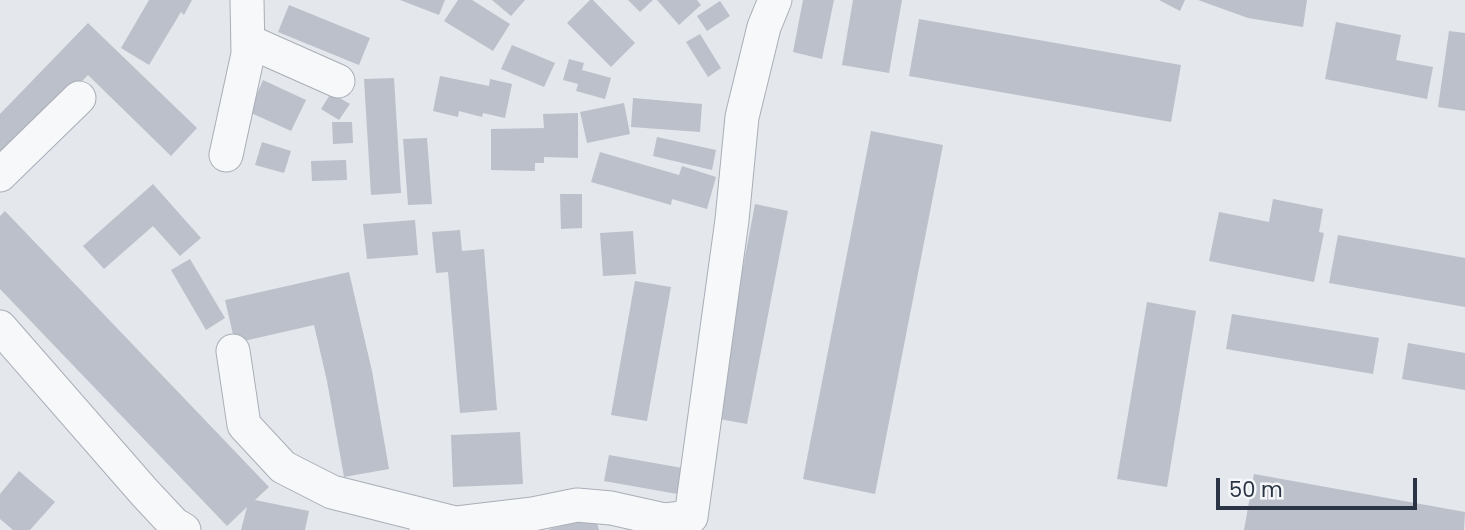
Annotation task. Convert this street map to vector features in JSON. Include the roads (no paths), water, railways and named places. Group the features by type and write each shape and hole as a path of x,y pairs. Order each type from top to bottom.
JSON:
{"street":[{"path":"226,155 248,54 247,0"},
{"path":"425,530 577,505 611,508 691,524 732,220 742,117 764,27 775,0"},
{"path":"248,41 338,82"},
{"path":"0,175 79,98"},
{"path":"0,327 145,493 174,524 184,530"},
{"path":"233,351 244,425 283,467 332,492 457,523"}]}
